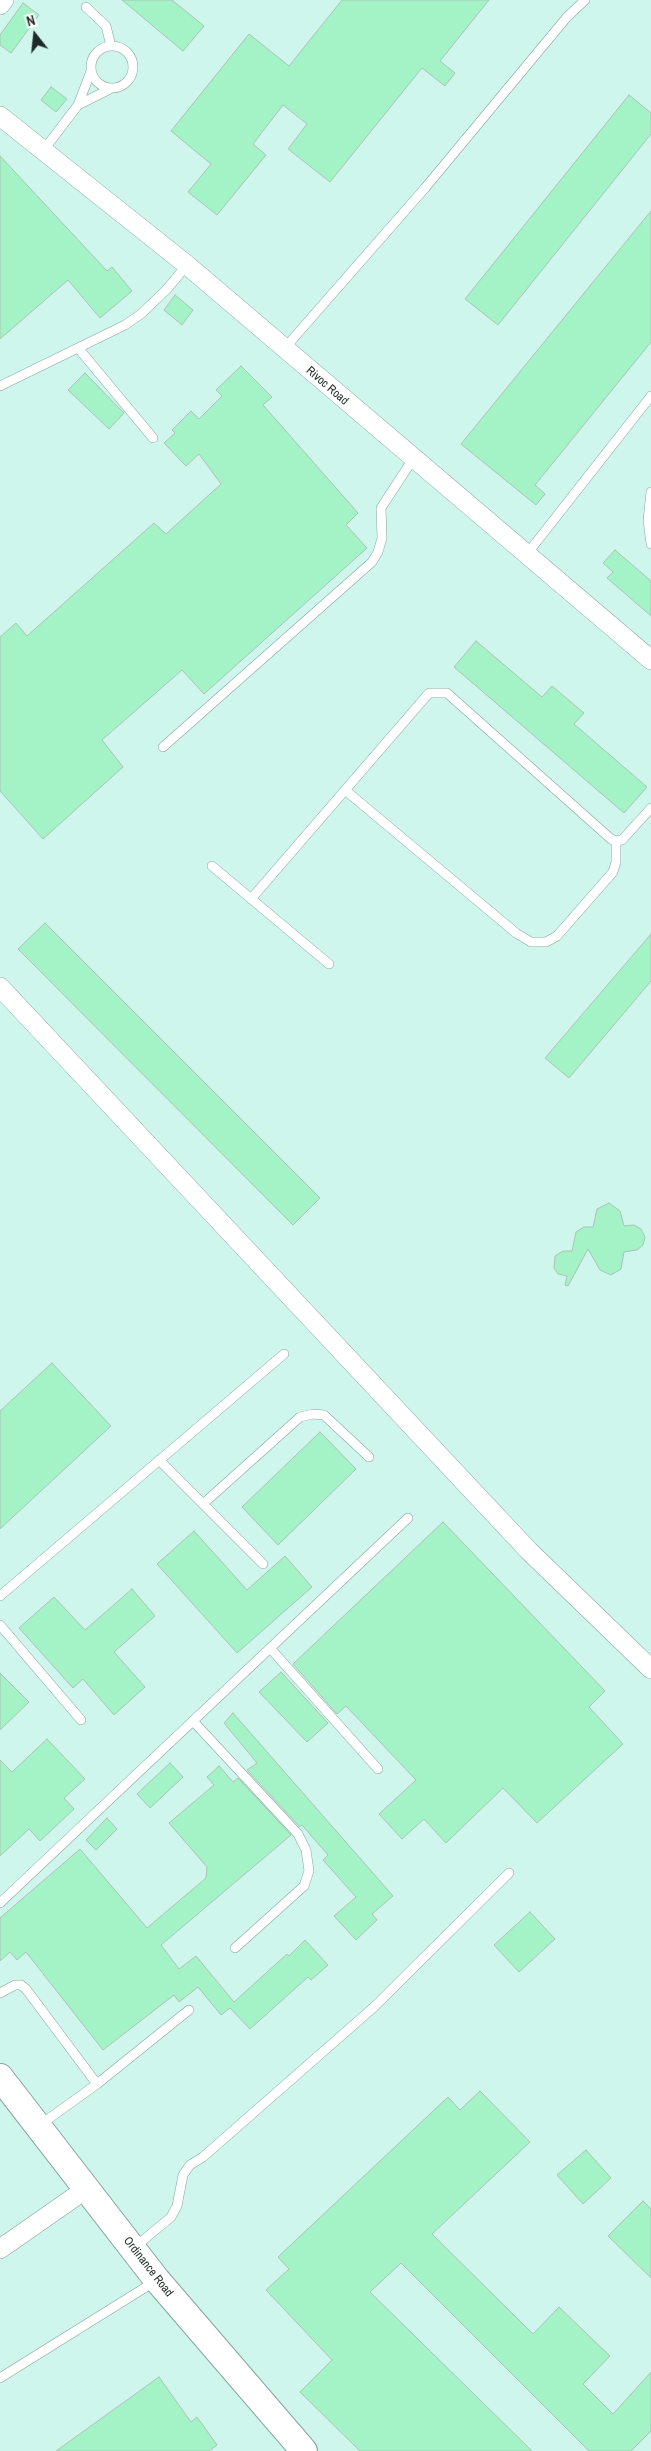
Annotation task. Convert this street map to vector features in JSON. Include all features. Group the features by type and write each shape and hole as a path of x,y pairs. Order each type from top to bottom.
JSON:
{"street":[{"path":"0,5 4,0"},
{"name":"Rivoc Road","path":"0,116 187,265 651,660"},
{"path":"0,987 529,1551 651,1669"},
{"name":"Ordinance Road","path":"0,2077 157,2280 304,2451"},
{"path":"0,2249 86,2189"}],"lane":[{"path":"284,348 425,188 567,17 585,0"},
{"path":"86,7 106,26 111,46"},
{"path":"43,151 78,105 91,71 91,64 98,51 111,46 125,50 132,62 130,77 126,82 78,105"},
{"path":"91,71 98,83 112,88"},
{"path":"0,386 125,325 141,314 167,289 187,265"},
{"path":"79,349 152,438"},
{"path":"527,554 651,396"},
{"path":"163,747 372,562 378,552 382,538 381,508 413,459"},
{"path":"651,492 648,520 651,544"},
{"path":"251,899 345,790 429,693 447,693 616,841 616,862 613,872 557,936 546,942 531,942 516,933 345,790"},
{"path":"616,841 622,840 651,808"},
{"path":"212,866 329,964"},
{"path":"0,1596 284,1354"},
{"path":"203,1504 300,1417 306,1415 324,1414 369,1457"},
{"path":"159,1460 263,1564"},
{"path":"0,1903 408,1518"},
{"path":"0,1626 82,1720"},
{"path":"270,1648 378,1769"},
{"path":"193,1721 298,1834 306,1850 308,1871 304,1886 235,1948"},
{"path":"133,2249 171,2217 177,2206 183,2176 190,2165 203,2156 374,2007 509,1873"},
{"path":"0,1993 15,1985 21,1985 26,1989 97,2084"},
{"path":"38,2126 97,2084 189,2010"},
{"path":"0,2378 157,2280"}],"shaded area":[{"path":"0,0 651,0 651,2451 0,2451"}],"building":[{"path":"122,0 172,0 204,26 183,51"},
{"path":"342,0 489,0 440,61 455,73 445,86 422,68 330,182 288,149 307,124 283,105 253,144 266,155 217,215 188,192 211,164 171,131 249,34 289,66"},
{"path":"23,3 39,15 11,53 0,45 0,35"},
{"path":"51,87 67,99 56,112 41,100"},
{"path":"629,95 651,113 651,134 498,325 465,299"},
{"path":"0,156 107,271 112,267 132,291 100,318 68,280 0,339"},
{"path":"651,211 651,342 535,485 545,494 536,505 461,444"},
{"path":"175,295 193,310 182,325 164,310"},
{"path":"241,366 272,397 263,405 358,513 346,525 367,548 204,694 182,670 102,740 123,767 43,839 0,791 0,637 16,623 27,636 154,523 166,534 221,484 199,454 186,466 164,443 175,433 172,430 191,411 199,419 222,396 216,390"},
{"path":"85,373 124,413 109,429 68,390"},
{"path":"615,550 651,581 651,616 607,578 613,572 603,563"},
{"path":"476,641 542,697 552,686 584,713 574,724 647,787 624,813 454,667"},
{"path":"45,923 320,1198 293,1225 18,949"},
{"path":"651,934 651,981 569,1078 545,1058"},
{"path":"609,1203 620,1211 624,1226 634,1225 641,1229 645,1237 643,1245 637,1250 624,1252 621,1269 611,1275 600,1270 588,1249 568,1286 565,1285 567,1276 558,1274 554,1268 555,1256 563,1251 572,1251 576,1232 584,1227 593,1227 597,1209"},
{"path":"52,1363 111,1426 0,1529 0,1411"},
{"path":"320,1432 356,1469 278,1545 242,1507"},
{"path":"443,1522 605,1691 589,1707 623,1744 537,1823 503,1788 446,1843 424,1819 402,1839 379,1814 416,1780 346,1706 337,1714 293,1664"},
{"path":"194,1531 247,1590 285,1556 312,1587 237,1653 157,1564"},
{"path":"132,1589 155,1616 114,1652 145,1687 114,1715 83,1679 73,1688 19,1628 54,1597 85,1630"},
{"path":"281,1672 328,1723 307,1742 259,1692"},
{"path":"0,1673 29,1702 0,1730"},
{"path":"233,1713 393,1896 372,1914 377,1920 356,1940 334,1916 356,1897 323,1860 328,1855 302,1825 300,1827 247,1770 257,1763 224,1723"},
{"path":"47,1739 85,1779 64,1798 74,1809 40,1841 29,1829 0,1856 0,1760 12,1772"},
{"path":"170,1763 183,1777 150,1808 137,1794"},
{"path":"219,1766 233,1782 238,1778 291,1835 161,1945 179,1969 196,1956 234,2002 287,1954 289,1956 305,1940 328,1965 311,1980 308,1977 250,2029 230,2008 221,2015 198,1987 179,2002 174,1995 103,2050 26,1952 17,1960 10,1952 0,1961 0,1918 80,1849 147,1928 206,1878 207,1867 169,1823 214,1785 207,1777"},
{"path":"107,1818 117,1829 96,1850 86,1840"},
{"path":"530,1912 555,1939 519,1972 494,1945"},
{"path":"480,2091 530,2142 432,2234 533,2334 559,2307 610,2356 583,2384 613,2414 651,2372 651,2431 631,2451 589,2451 401,2263 370,2292 532,2451 360,2451 300,2392 332,2360 266,2290 289,2269 278,2257 448,2097 460,2110"},
{"path":"586,2150 611,2178 583,2204 557,2175"},
{"path":"643,2201 651,2209 651,2278 608,2236"},
{"path":"159,2377 191,2422 197,2417 217,2445 209,2451 56,2451"}]}
